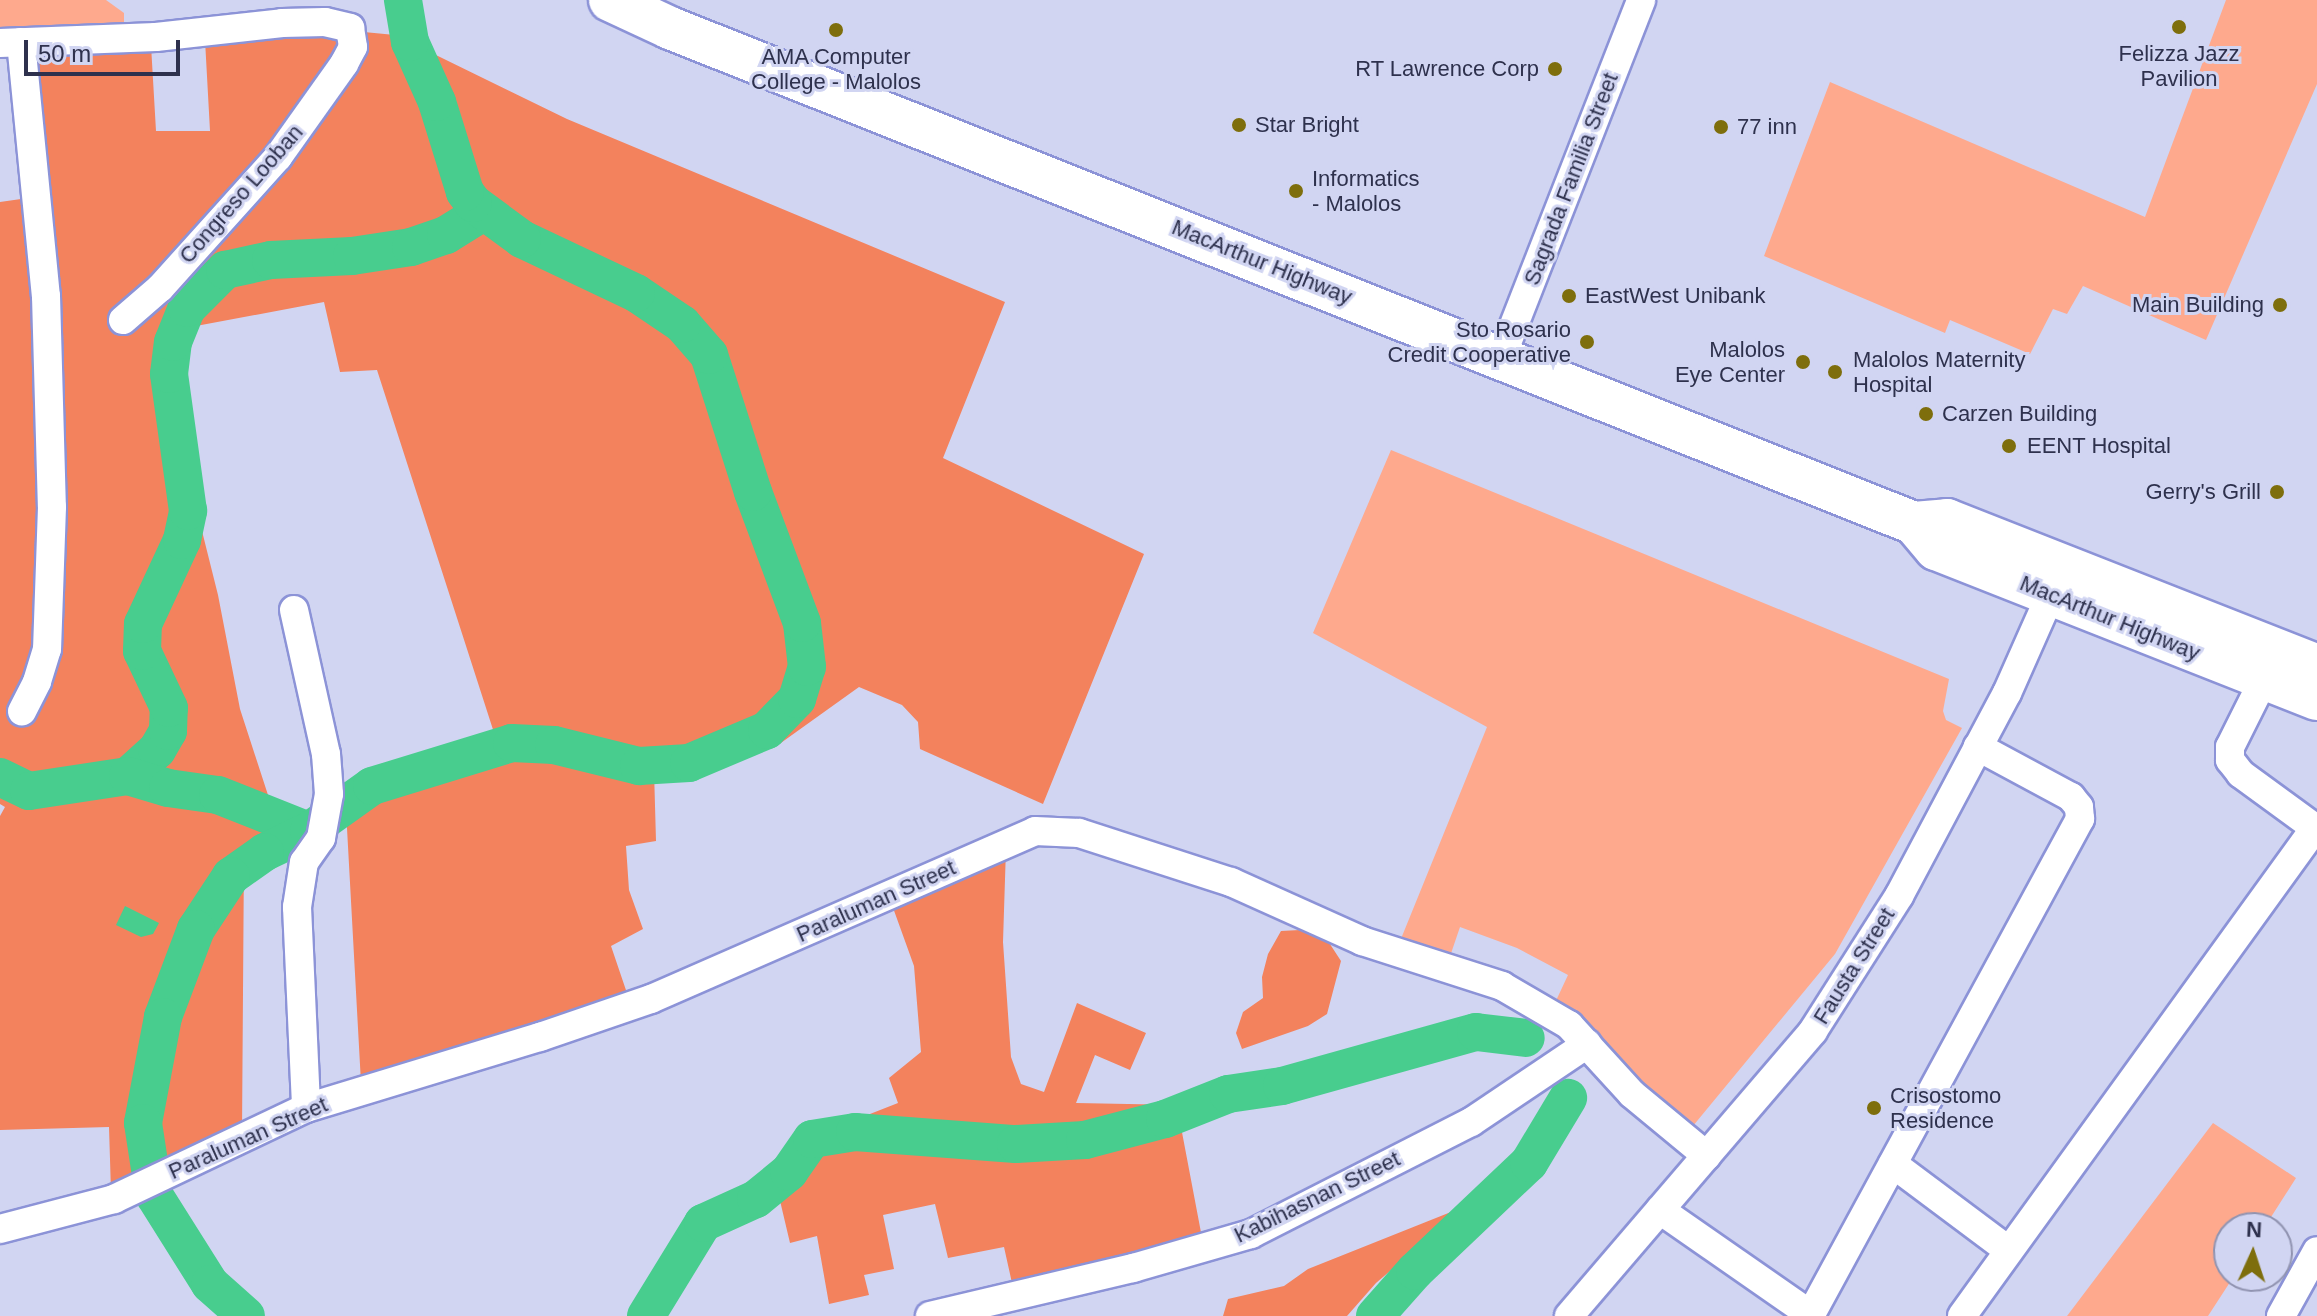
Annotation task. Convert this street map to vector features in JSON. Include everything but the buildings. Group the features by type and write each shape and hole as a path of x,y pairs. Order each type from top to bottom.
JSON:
{"highway":[{"name":"MacArthur Highway","path":"610,0 670,28 1914,523 1936,549 2057,580 2317,666"},
{"name":"MacArthur Highway","path":"2057,580 2264,679 2317,699"}],"street":[{"name":"Sagrada Familia Street","path":"1501,358 1641,0"},
{"name":"Congreso Looban","path":"10,42 156,37 282,23 325,22 350,28 353,47 344,64 278,157 160,288 123,320"},
{"path":"10,42 46,296 52,507 47,649 37,682 22,711"},
{"name":"Fausta Street","path":"1574,1314 1813,1031 1899,896 1978,747 2057,580"},
{"path":"294,610 326,754 329,794 321,838 304,862 297,907 306,1108"},
{"path":"1962,1316 2315,828 2241,774 2230,760 2230,747 2264,679"},
{"path":"1660,1210 1811,1316 2080,819 2079,807 2071,797 1978,747"},
{"name":"Paraluman Street","path":"0,1229 114,1199 306,1108 540,1037 651,999 1035,831 1079,833 1231,882 1362,941 1502,986 1569,1025 1632,1094 1707,1156"},
{"name":"Kabihasnan Street","path":"930,1316 1133,1268 1251,1234 1471,1122 1587,1044"},
{"path":"1893,1164 2008,1250"},
{"path":"2283,1315 2317,1251"}],"shaded area":[{"path":"0,0 106,0 124,13 124,38 0,40"},
{"path":"2226,0 2317,0 2317,84 2206,340 2083,286 2067,314 2053,309 2030,354 1950,320 1945,333 1764,256 1830,82 2145,217"},
{"path":"343,30 395,35 567,119 1005,302 943,458 1144,554 1043,804 920,749 918,722 902,705 859,687 778,745 654,770 656,841 626,846 629,890 643,929 611,946 630,1002 361,1083 345,792 497,742 377,370 340,372 324,302 196,326 183,353 181,396 196,507 218,595 240,709 282,838 244,852 242,1132 111,1192 109,1127 0,1130 0,816 5,807 0,804 0,202 42,196 29,64 39,50 151,45 156,131 210,131 205,40"},
{"path":"1391,450 1949,679 1943,711 1946,720 1962,728 1835,954 1688,1132 1554,1005 1568,975 1517,948 1460,927 1445,971 1394,956 1487,727 1313,633"},
{"path":"1006,848 1003,942 1011,1057 1021,1084 1044,1092 1077,1003 1146,1033 1130,1070 1095,1055 1076,1103 1180,1105 1181,1127 1203,1243 1014,1292 1004,1247 948,1258 935,1204 883,1215 894,1269 864,1275 869,1295 829,1304 817,1236 790,1243 777,1188 814,1143 847,1123 898,1103 889,1078 921,1052 914,966 892,905"},
{"path":"125,906 159,923 153,934 141,937 116,925"},
{"path":"1300,930 1326,938 1341,961 1327,1014 1308,1026 1242,1049 1236,1033 1243,1012 1263,998 1262,977 1268,954 1281,931"},
{"path":"2213,1123 2296,1178 2274,1212 2213,1212 2213,1292 2224,1292 2208,1316 2067,1316"},
{"path":"1466,1206 1376,1283 1347,1316 1223,1316 1228,1299 1284,1286 1308,1269"}],"waterway":[{"path":"309,831 372,786 512,743 554,745 639,766 689,763 767,730 797,699 807,667 802,623 753,492 709,355 682,324 636,293 522,239 473,203 465,192 437,102 410,42 403,0"},
{"path":"128,776 157,750 168,731 169,708 142,651 143,624 182,540 188,511 169,374 173,342 187,308 225,270 271,260 352,256 411,247 446,235 483,212"},
{"path":"0,777 29,791 128,776 168,788 218,795 309,831 265,852 231,876 196,929 163,1017 143,1123 154,1195 210,1284 246,1316"},
{"path":"646,1316 703,1223 756,1199 789,1172 812,1139 855,1132 1016,1144 1085,1140 1165,1119 1228,1094 1282,1086 1476,1032 1526,1038"},
{"path":"1375,1316 1415,1271 1529,1163 1568,1098"}],"place":[{"name":"Felizza Jazz Pavilion","path":"2179,27"},
{"name":"AMA Computer College - Malolos","path":"836,30"},
{"name":"RT Lawrence Corp","path":"1555,69"},
{"name":"Star Bright","path":"1239,125"},
{"name":"77 inn","path":"1721,127"},
{"name":"Informatics - Malolos","path":"1296,191"},
{"name":"EastWest Unibank","path":"1569,296"},
{"name":"Main Building","path":"2280,305"},
{"name":"Sto Rosario Credit Cooperative","path":"1587,342"},
{"name":"Malolos Eye Center","path":"1803,362"},
{"name":"Malolos Maternity Hospital","path":"1835,372"},
{"name":"Carzen Building","path":"1926,414"},
{"name":"EENT Hospital","path":"2009,446"},
{"name":"Gerry's Grill","path":"2277,492"},
{"name":"Crisostomo Residence","path":"1874,1108"}]}
